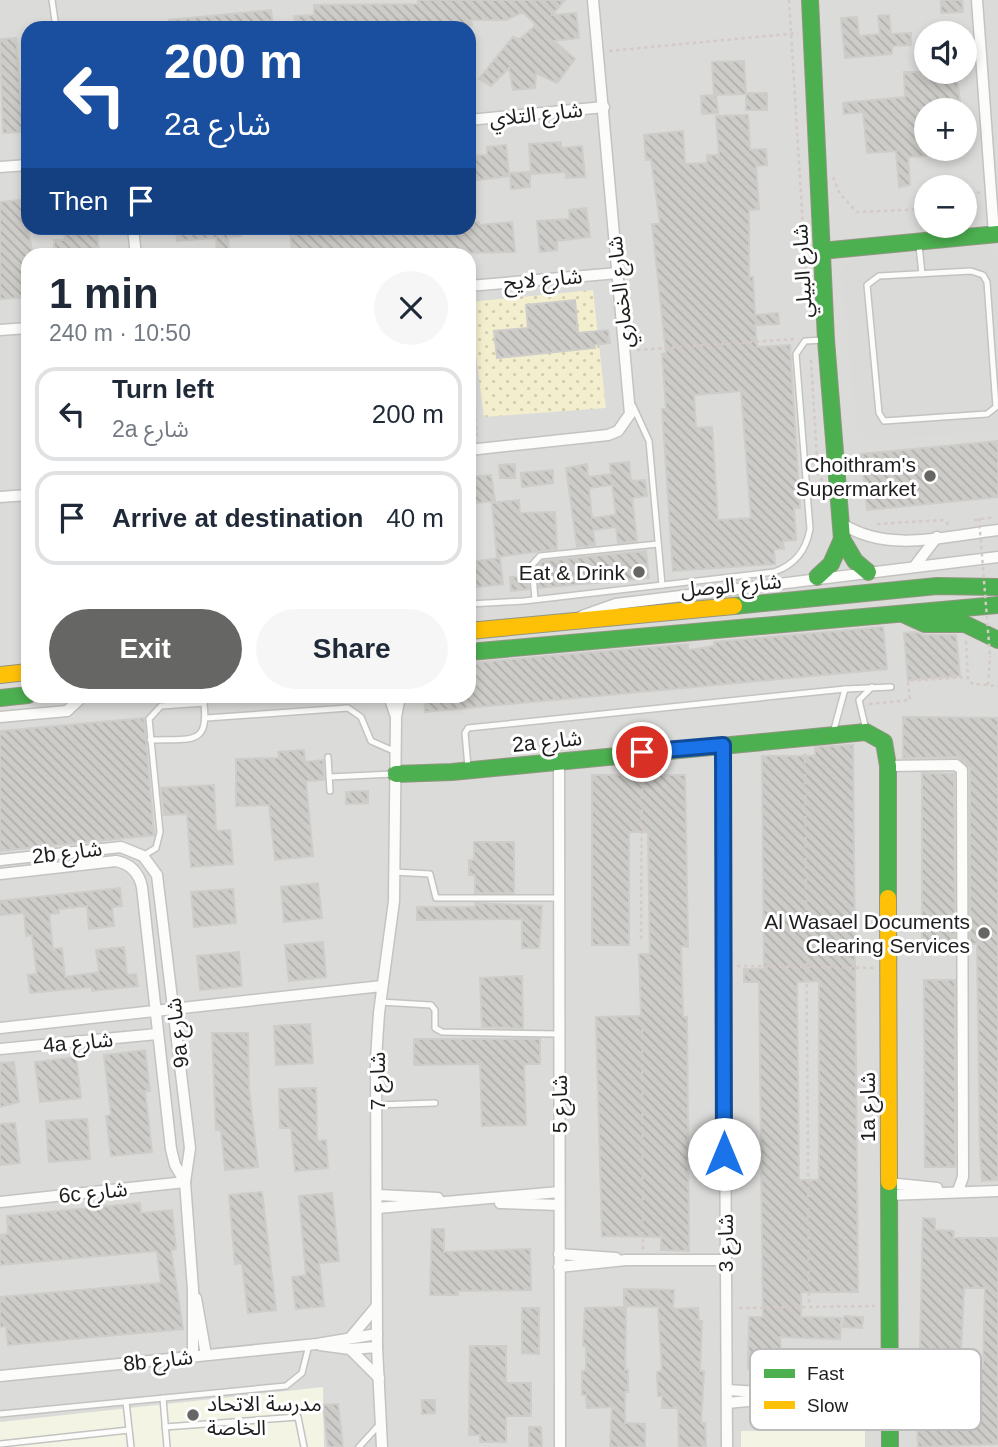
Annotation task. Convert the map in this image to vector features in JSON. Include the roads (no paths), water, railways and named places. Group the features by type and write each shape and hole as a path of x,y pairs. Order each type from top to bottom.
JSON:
{"street":[{"name":"شارع الخماري","path":"593,0 631,404"},
{"name":"شارع البيلي","path":"810,0 821,251 818,340 841,531 855,561 868,572"},
{"path":"821,251 996,234 977,0"},
{"name":"شارع التلاي","path":"476,119 604,107"},
{"path":"0,167 21,165"},
{"name":"شارع لايح","path":"476,285 618,273"},
{"path":"0,330 21,328"},
{"path":"476,449 608,436 625,424 631,404"},
{"path":"0,497 21,496"},
{"path":"817,577 836,556 841,531 891,541 998,530"},
{"path":"914,567 937,537"},
{"path":"570,621 616,604 817,577 998,557"},
{"path":"735,576 737,589"},
{"path":"937,586 998,578"},
{"name":"شارع الوصل","path":"476,630 937,586 998,587"},
{"name":"شارع الوصل","path":"476,651 998,605"},
{"path":"900,612 925,624 965,624 998,640"},
{"path":"0,675 21,673"},
{"path":"0,698 21,696"},
{"path":"0,718 67,710 75,703"},
{"name":"شارع 7","path":"391,703 396,717"},
{"name":"شارع 7","path":"382,1447 377,1347 377,1105 380,1002 394,901 396,717 399,703"},
{"path":"866,732 884,742 888,766 956,765 962,770 963,1177 952,1191"},
{"name":"2a شارع","path":"396,774 468,771 866,732"},
{"name":"شارع 3","path":"723,745 727,1447"},
{"name":"شارع 5","path":"559,761 560,1447"},
{"name":"1a شارع","path":"888,766 889,1349"},
{"name":"2b شارع","path":"0,860 113,847 129,849 143,856"},
{"name":"9a شارع","path":"143,856 153,868 159,883 190,1148 185,1182 193,1289 193,1356"},
{"name":"2b شارع","path":"0,874 116,861 134,869 142,887"},
{"name":"9a شارع","path":"142,887 173,1157 185,1182"},
{"name":"4a شارع","path":"0,1028 382,986"},
{"path":"90,1020 92,1041"},
{"name":"4a شارع","path":"0,1049 157,1034"},
{"name":"6c شارع","path":"0,1202 185,1182"},
{"path":"888,1189 998,1191"},
{"path":"378,1208 559,1192"},
{"path":"378,1195 447,1201"},
{"path":"491,1200 559,1205"},
{"path":"559,1254 625,1260 725,1260"},
{"path":"559,1267 625,1260"},
{"name":"9a شارع","path":"193,1289 206,1355"},
{"path":"351,1337 378,1305"},
{"name":"8b شارع","path":"0,1376 313,1344 377,1334"},
{"name":"8b شارع","path":"313,1344 350,1349 377,1347"},
{"path":"350,1349 379,1378"},
{"path":"727,1390 750,1392"},
{"path":"727,1403 750,1400"}],"lane":[{"path":"52,0 55,21"},
{"path":"918,242 922,274"},
{"path":"971,271 983,275 987,282 995,339 998,400 991,413 888,423 882,419 865,290 869,282 879,276 922,274 971,271"},
{"path":"476,603 735,576 782,569 796,560 808,538 796,354 800,344 818,340"},
{"path":"631,404 642,421 649,441 662,584"},
{"path":"536,599 532,565 540,556 658,544"},
{"path":"866,732 859,705 861,696 872,687"},
{"path":"468,771 465,733 468,728 845,688 891,687"},
{"path":"833,734 845,688"},
{"path":"143,856 156,848 160,832 149,719 156,709 181,703"},
{"path":"150,740 197,737 204,730 206,718 204,703"},
{"path":"206,718 348,708 362,717 371,741 396,752"},
{"path":"328,757 330,791"},
{"path":"329,777 396,774"},
{"path":"394,872 430,874 436,898 559,898"},
{"path":"380,1002 431,1005 435,1010 435,1028 442,1032 559,1034"},
{"path":"377,1105 435,1103"},
{"path":"0,1414 286,1385 302,1373 313,1344"},
{"path":"163,1398 167,1447"},
{"path":"126,1402 131,1447"},
{"path":"165,1427 298,1418 304,1447"},
{"path":"359,1447 382,1423"},
{"path":"0,1444 129,1430"}],"place":[{"name":"Choithram's Supermarket","path":"930,476"},
{"name":"Eat & Drink","path":"639,572"},
{"name":"Al Wasael Documents Clearing Services","path":"984,933"},
{"name":"مدرسة الاتحاد الخاصة","path":"193,1415"}]}
